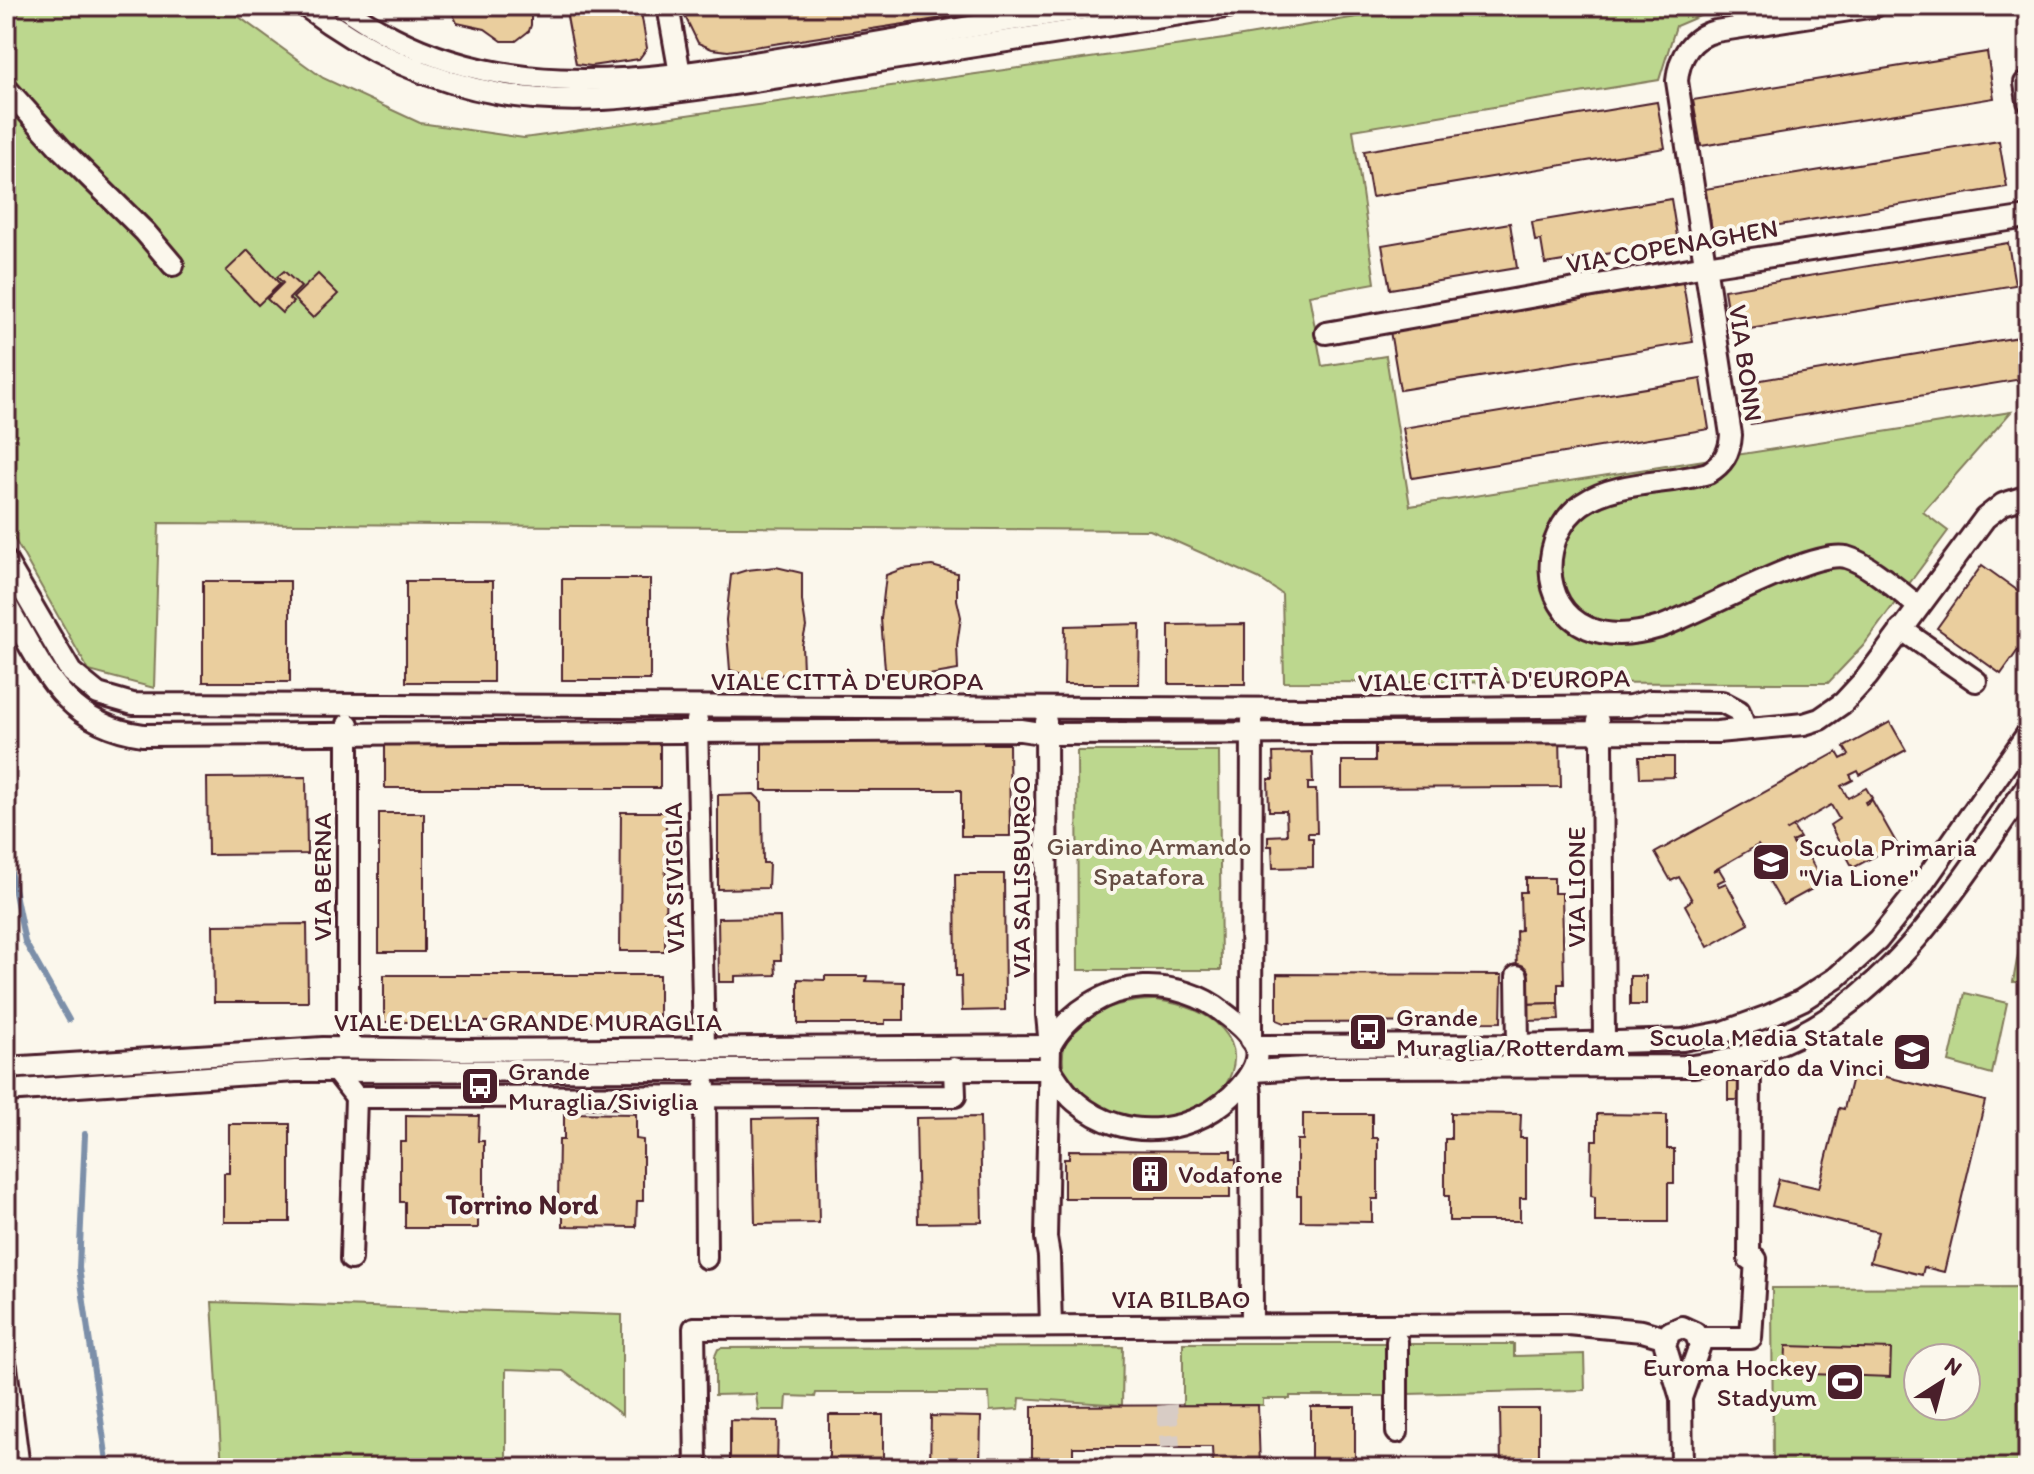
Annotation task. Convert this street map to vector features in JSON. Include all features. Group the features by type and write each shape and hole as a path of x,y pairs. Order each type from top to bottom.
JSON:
{"street":[{"path":"305,6 339,30 425,74 470,88 518,96 591,101 681,82 850,57 1103,6"},
{"path":"342,6 425,52 496,72 588,82 681,82"},
{"path":"668,6 681,82"},
{"path":"1023,20 1232,6"},
{"name":"VIA BONN","path":"1875,6 1716,31 1702,36 1687,50 1679,66 1677,81 1731,435 1727,455 1719,466 1708,473 1606,492 1575,510 1563,524 1552,550 1551,580 1560,603 1573,618 1589,628 1615,634 1636,633 1672,623 1808,562 1834,556 1845,557 1862,565 1918,606"},
{"path":"6,88 173,265"},
{"name":"VIA COPENAGHEN","path":"1326,333 1706,266 2028,217"},
{"name":"VIALE CITTÀ D'EUROPA","path":"6,604 63,698 85,716 108,727 155,735 697,730 1021,730 1047,734 1717,732 1795,725 1827,714 1856,691 1985,518 2003,504 2028,496"},
{"name":"VIALE CITTÀ D'EUROPA","path":"6,561 71,672 88,688 105,697 141,704 1253,709 1602,707 1630,706 1650,701 1722,702 1739,711 1745,728"},
{"path":"1901,629 1976,681"},
{"name":"VIA BERNA","path":"347,706 348,1048"},
{"name":"VIA SIVIGLIA","path":"697,706 704,1048"},
{"path":"1596,733 1602,707"},
{"name":"VIA SALISBURGO","path":"1046,709 1047,1015 1050,1046"},
{"path":"1050,1069 1068,1095 1092,1114 1117,1125 1145,1130 1174,1127 1207,1116 1230,1098 1250,1074 1257,1058 1253,1043 1253,709"},
{"name":"VIA LIONE","path":"1596,733 1602,741 1604,1043"},
{"path":"1253,1043 1518,1045 1683,1040 1724,1032 1783,1010 1836,978 1878,940 2028,733"},
{"path":"1250,1074 1325,1067 1693,1066 1750,1054 1793,1037 1830,1017 1882,977 1923,933 2028,785"},
{"path":"1517,976 1518,1045"},
{"path":"1051,1326 1046,1238 1050,1046 1069,1020 1090,1005 1119,991 1146,987 1170,988 1204,1000 1235,1021 1253,1043"},
{"name":"VIALE DELLA GRANDE MURAGLIA","path":"6,1068 307,1048 1050,1046"},
{"path":"1668,1348 1682,1362 1697,1348 1751,1338 1756,1259 1749,1259 1750,1054"},
{"path":"356,1097 955,1096 954,1068"},
{"name":"VIALE DELLA GRANDE MURAGLIA","path":"6,1091 335,1070 1050,1069"},
{"path":"335,1070 356,1097 351,1259"},
{"path":"705,1070 706,1258"},
{"path":"1250,1074 1252,1325"},
{"name":"VIA BILBAO","path":"696,1468 694,1328 1568,1324 1624,1328 1668,1348"},
{"path":"1681,1398 1697,1348 1689,1329 1682,1327 1676,1328 1668,1348 1681,1398 1682,1468"},
{"path":"1397,1341 1397,1432"},
{"path":"6,1367 19,1468"}],"green space":[{"path":"6,6 224,6 323,78 420,123 524,138 1224,39 1423,6 1737,6 1716,9 1676,26 1659,80 1353,130 1375,283 1309,295 1322,366 1386,356 1410,506 2011,412 1923,512 1948,531 1863,646 1828,683 1284,682 1282,594 1258,578 1150,530 159,523 154,688 89,671 6,524"},
{"name":"Giardino Armando Spatafora","path":"1077,751 1219,751 1221,970 1078,970"},
{"path":"2028,899 2028,982 2013,982"},
{"path":"1965,993 2007,1003 1992,1074 1949,1062"},
{"path":"1156,1000 1197,1011 1222,1029 1233,1050 1232,1072 1219,1093 1196,1109 1166,1119 1124,1117 1096,1104 1074,1087 1064,1069 1064,1048 1070,1034 1094,1014 1126,1003"},
{"name":"Euroma Hockey Stadyum","path":"2028,1287 2028,1468 1773,1468 1772,1288"},
{"path":"212,1302 622,1315 622,1415 563,1371 506,1369 506,1468 222,1468"},
{"path":"1183,1343 1389,1343 1389,1396 1290,1396 1290,1399 1263,1399 1263,1405 1183,1405"},
{"path":"1406,1344 1514,1344 1514,1356 1584,1354 1585,1390 1407,1394"},
{"path":"1123,1347 1122,1405 1020,1398 1019,1409 990,1411 989,1393 816,1393 815,1397 787,1396 786,1410 758,1410 756,1394 715,1395 715,1356 722,1348"}],"building":[{"path":"449,6 531,6 531,25 529,31 516,41 502,41 485,29 457,23"},
{"path":"565,6 640,6 647,48 639,59 591,66 576,64"},
{"path":"680,6 969,6 956,15 943,18 728,51 698,43"},
{"path":"1987,52 1994,98 1701,146 1693,100"},
{"path":"1657,102 1665,148 1372,197 1364,151"},
{"path":"1999,141 2007,187 1713,236 1705,189"},
{"path":"1671,199 1678,242 1545,264 1541,240 1535,241 1532,222"},
{"path":"1510,223 1517,268 1390,289 1382,245"},
{"path":"2008,243 2015,285 1731,332 1724,290"},
{"path":"248,250 280,284 258,305 226,271"},
{"path":"284,271 301,287 289,299 293,302 282,313 267,299 283,283 277,277"},
{"path":"318,274 338,294 313,318 293,298"},
{"path":"1683,283 1693,342 1400,390 1390,331"},
{"path":"2025,336 2028,378 1750,424 1743,383"},
{"path":"1701,379 1709,429 1412,478 1403,428"},
{"path":"1982,565 2028,598 2028,636 2001,674 1937,628"},
{"path":"932,566 957,573 957,600 961,617 957,645 958,670 923,676 903,675 885,669 881,619 886,575 902,569"},
{"path":"776,567 802,573 806,627 802,645 803,671 768,677 748,676 730,670 726,620 731,575"},
{"path":"562,579 650,579 650,680 562,680"},
{"path":"203,581 290,581 290,682 203,682"},
{"path":"406,581 493,581 493,682 406,682"},
{"path":"1140,624 1139,684 1064,684 1065,626"},
{"path":"1245,624 1245,684 1169,684 1169,625"},
{"path":"1890,722 1906,750 1860,775 1858,771 1850,775 1853,780 1841,786 1848,798 1866,788 1872,798 1866,804 1872,800 1897,844 1853,868 1830,825 1839,819 1831,805 1786,831 1793,827 1800,838 1792,842 1794,845 1800,841 1823,883 1783,905 1760,865 1767,861 1758,845 1713,871 1719,869 1725,879 1717,883 1719,886 1726,883 1749,924 1708,947 1685,905 1692,900 1679,877 1671,881 1655,853 1837,752 1841,759 1849,755 1844,747"},
{"path":"1560,735 1561,787 1342,788 1342,761 1375,761 1375,736"},
{"path":"984,739 984,744 1009,744 1010,836 961,836 961,790 762,790 762,740"},
{"path":"660,741 660,788 385,788 385,744"},
{"path":"1312,752 1313,783 1308,783 1308,790 1316,790 1317,833 1308,833 1308,838 1313,838 1313,867 1273,868 1272,846 1268,846 1268,836 1287,835 1286,811 1269,811 1268,779 1274,779 1273,753"},
{"path":"1639,757 1674,757 1674,777 1640,778"},
{"path":"306,777 307,854 208,855 207,778"},
{"path":"754,794 762,802 763,863 769,863 768,888 718,889 718,795"},
{"path":"621,812 666,812 665,951 620,951"},
{"path":"379,813 424,813 424,952 379,952"},
{"path":"955,874 1004,874 1005,1010 962,1011 961,976 956,976"},
{"path":"1526,878 1554,878 1554,893 1562,893 1564,984 1558,984 1558,1003 1523,1004 1517,973 1516,931 1521,930 1520,892 1526,892"},
{"path":"780,917 781,960 775,960 776,975 735,976 735,982 719,982 718,918"},
{"path":"307,924 308,1002 214,1002 213,925"},
{"path":"1277,974 1502,975 1501,1022 1284,1023 1277,1020"},
{"path":"384,975 659,975 659,1022 384,1022"},
{"path":"825,976 867,976 866,981 904,982 904,1020 885,1020 885,1024 798,1024 798,979 825,980"},
{"path":"1630,976 1646,976 1646,1005 1630,1005"},
{"path":"1558,1003 1559,1020 1527,1021 1526,1004"},
{"path":"1854,1069 1985,1101 1944,1272 1924,1267 1922,1275 1870,1262 1878,1232 1772,1206 1779,1179 1819,1188 1839,1108 1844,1109"},
{"path":"1728,1082 1739,1082 1740,1100 1728,1100"},
{"path":"564,1113 636,1114 636,1139 643,1140 643,1201 637,1201 636,1227 563,1226 563,1201 558,1201 559,1140 564,1140"},
{"path":"1451,1113 1521,1114 1520,1138 1526,1138 1526,1198 1520,1198 1520,1221 1449,1221 1449,1196 1445,1196 1445,1139 1451,1139"},
{"path":"1303,1114 1372,1114 1372,1138 1378,1138 1378,1199 1372,1199 1372,1222 1301,1221 1301,1196 1297,1196 1297,1140 1303,1140"},
{"path":"1597,1114 1667,1115 1667,1149 1674,1149 1674,1183 1668,1183 1668,1222 1595,1222 1595,1197 1591,1196 1592,1140 1597,1140"},
{"path":"406,1115 479,1116 478,1141 484,1141 484,1203 478,1203 478,1228 405,1228 405,1202 400,1202 400,1142 406,1142"},
{"path":"980,1117 982,1222 918,1223 916,1118"},
{"path":"817,1118 819,1223 755,1224 753,1119"},
{"path":"229,1124 290,1124 290,1222 224,1222 224,1173 229,1173"},
{"name":"Vodafone","path":"1069,1150 1231,1151 1231,1159 1236,1159 1236,1175 1230,1175 1230,1198 1064,1198 1064,1159 1069,1159"},
{"path":"1786,1346 1891,1349 1890,1377 1785,1373"},
{"path":"1258,1405 1260,1468 1213,1468 1212,1447 1073,1447 1073,1468 1032,1468 1032,1406"},
{"path":"1311,1407 1355,1407 1355,1468 1311,1468"},
{"path":"1500,1409 1539,1409 1539,1468 1501,1468"},
{"path":"829,1415 883,1415 883,1468 829,1468"},
{"path":"931,1416 981,1417 980,1468 930,1468"},
{"path":"730,1420 778,1421 777,1468 730,1468"},
{"path":"595,1461 644,1461 644,1465 664,1468 581,1468 581,1464 595,1464"}],"waterway":[{"path":"6,849 25,942 69,1020"},
{"path":"85,1134 79,1268 108,1468"}],"tunnel":[{"path":"1167,1405 1170,1447"}],"place":[{"name":"Scuola Primaria \"Via Lione\"","path":"1771,862"},
{"name":"Grande Muraglia/Rotterdam","path":"1368,1032"},
{"name":"Scuola Media Statale Leonardo da Vinci","path":"1912,1052"},
{"name":"Grande Muraglia/Siviglia","path":"480,1086"},
{"name":"Vodafone","path":"1150,1174"},
{"name":"Euroma Hockey Stadyum","path":"1845,1382"}],"district":[{"name":"Torrino Nord","path":"522,1204"}]}
